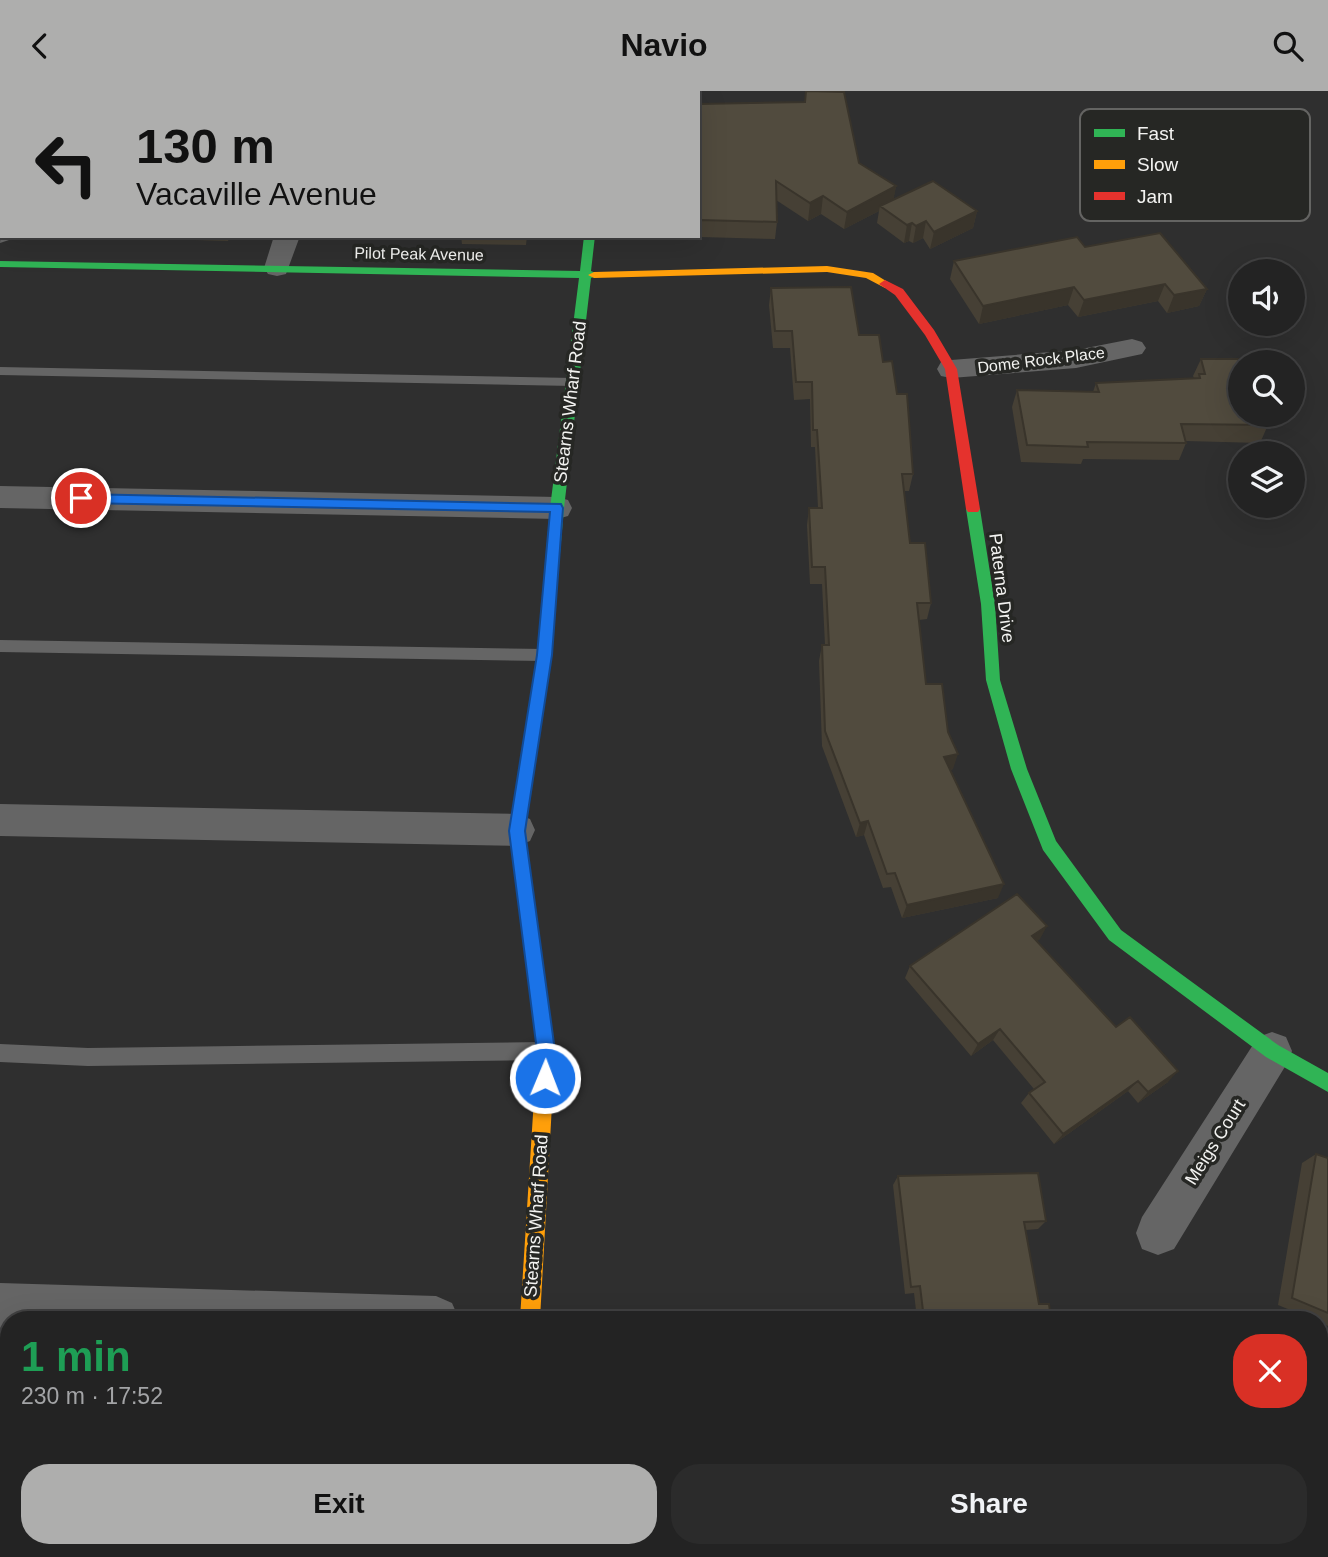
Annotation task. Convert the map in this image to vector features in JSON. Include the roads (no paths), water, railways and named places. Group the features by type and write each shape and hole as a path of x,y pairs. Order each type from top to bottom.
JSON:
{"street":[{"path":"277,268 286,238"},
{"name":"Stearns Wharf Road","path":"530,1311 546,1051 517,831 544,655 557,508 590,238"},
{"name":"Pilot Peak Avenue","path":"0,264 586,275"},
{"name":"Paterna Drive","path":"586,275 827,269 869,275 890,285 911,305 951,369 988,604 993,680 1019,769 1049,845 1115,935 1184,989 1272,1051 1328,1083"},
{"name":"Dome Rock Place","path":"951,369 1076,359 1132,348"},
{"path":"0,497 557,508"},
{"path":"0,820 517,831"},
{"name":"Meigs Court","path":"1158,1233 1272,1051"},
{"path":"0,1306 168,1311"}],"lane":[{"path":"0,371 573,382"},
{"path":"0,646 544,655"},
{"path":"0,1053 89,1057 546,1051"}]}
